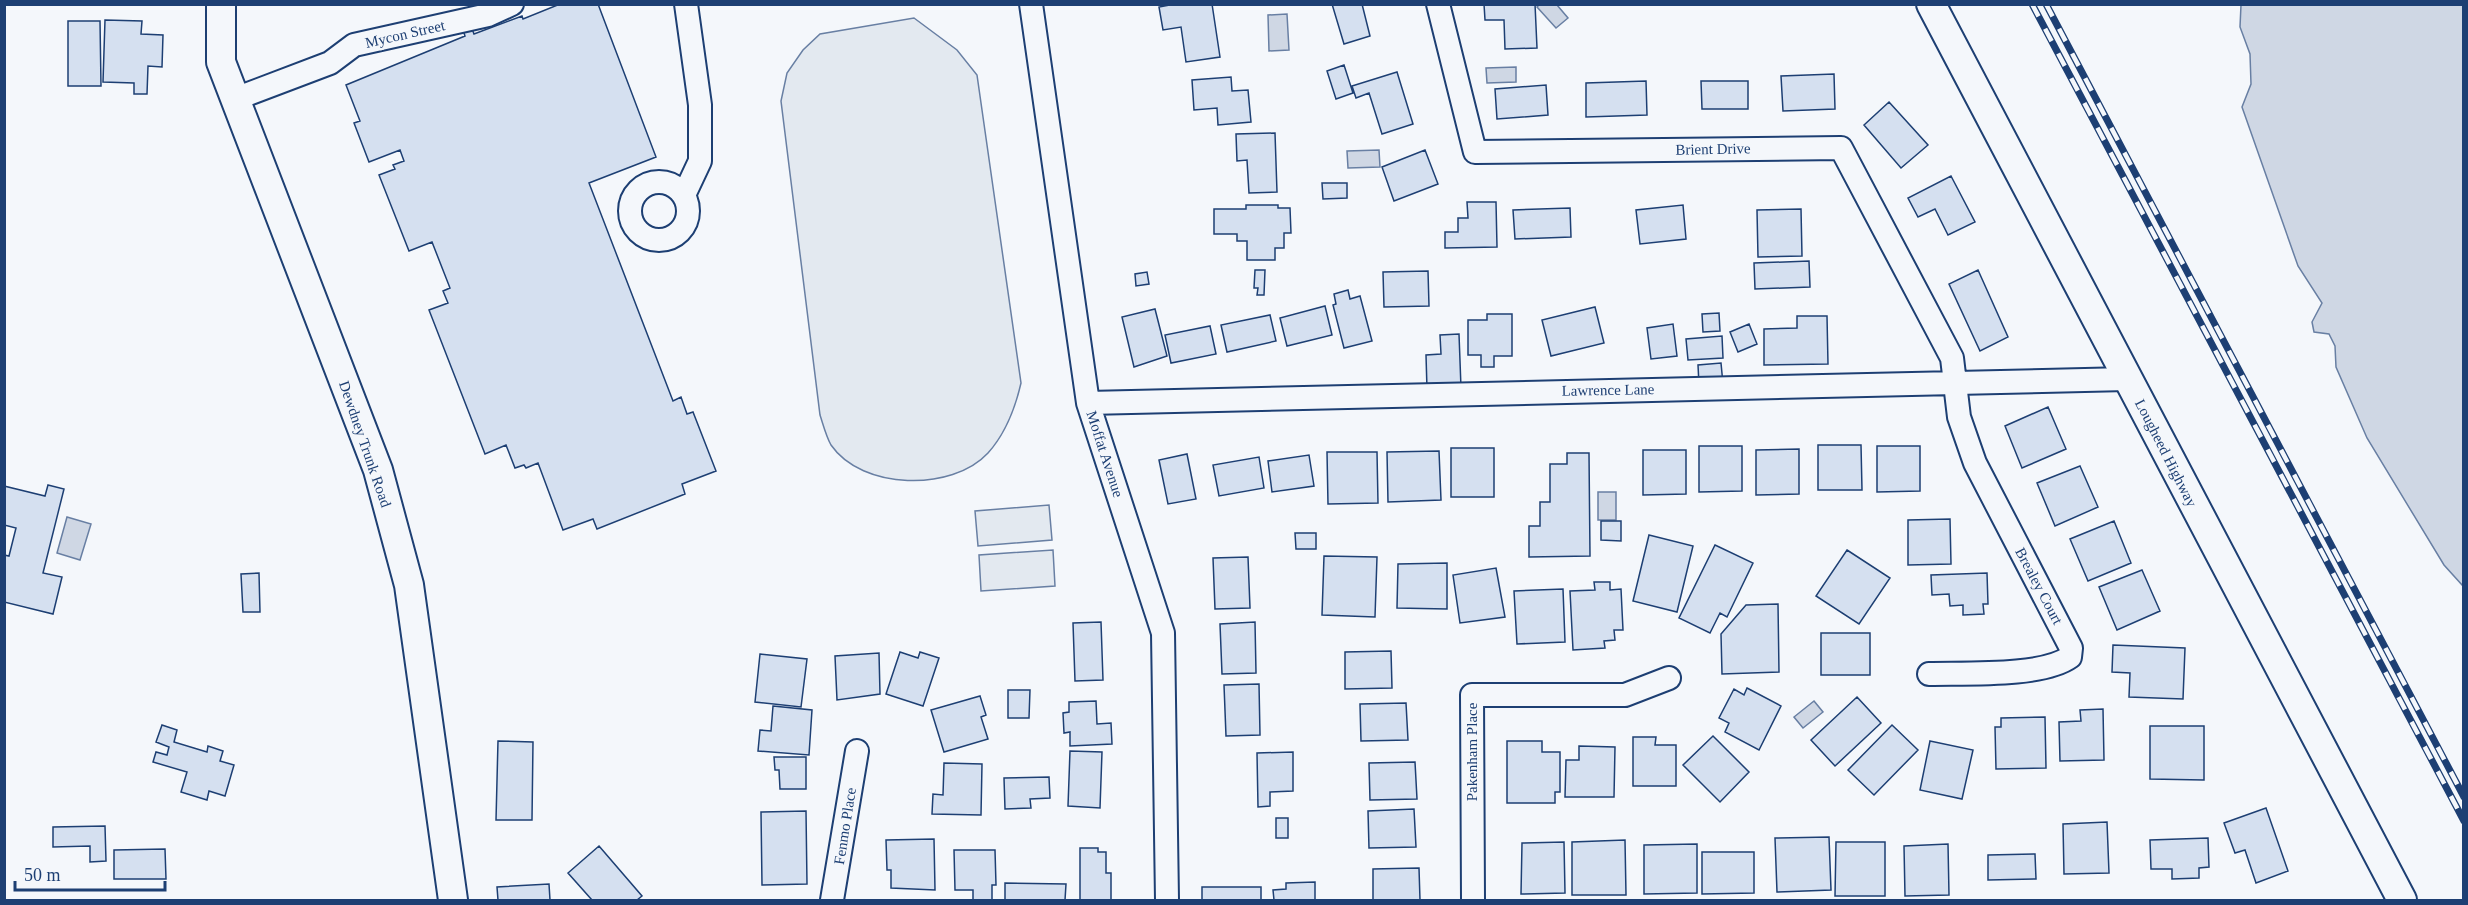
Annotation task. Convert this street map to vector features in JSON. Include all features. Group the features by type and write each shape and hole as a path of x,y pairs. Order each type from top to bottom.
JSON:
{"main road":[{"name":"Dewdney Trunk Road","path":"221,4 221,62 378,470 409,585 453,900"},
{"name":"Lougheed Highway","path":"1931,4 2402,900"}],"street":[{"name":"Mycon Street","path":"235,99 330,63 354,45 488,15 512,4"},
{"path":"684,195 700,161 700,105 686,4"},
{"name":"Moffat Avenue","path":"1031,4 1088,403 1163,633 1167,900"},
{"name":"Brient Drive","path":"1438,4 1475,152 1841,148 1952,358 1956,382"},
{"name":"Lawrence Lane","path":"1088,403 2127,379"},
{"name":"Brealey Court","path":"1929,674 2033,669 2064,661 2070,657 2071,648 1974,463 1959,417 1956,382"},
{"name":"Pakenham Place","path":"1473,900 1472,695 1625,695 1669,678"},
{"name":"Fenmo Place","path":"832,900 857,752"}],"shaded area":[{"path":"1540,4 1557,5 1568,18 1556,28 1537,7"},
{"path":"2241,5 2463,5 2463,586 2444,565 2367,438 2336,367 2335,346 2329,334 2314,332 2312,322 2322,303 2298,266 2242,107 2251,84 2250,54 2240,27"},
{"path":"1287,14 1289,50 1269,51 1268,15"},
{"path":"914,18 957,50 977,75 1021,383 1009,420 988,453 972,466 953,475 908,480 885,478 864,471 845,460 831,445 825,430 820,415 781,101 787,73 803,50 820,34"},
{"path":"1516,67 1516,82 1487,83 1486,68"},
{"path":"1379,150 1380,167 1348,168 1347,151"},
{"path":"1598,492 1616,492 1616,520 1598,520"},
{"path":"1049,505 1052,540 978,546 975,511"},
{"path":"67,517 91,524 80,560 57,553"},
{"path":"1053,550 1055,586 981,591 979,555"},
{"path":"1814,701 1823,712 1803,728 1794,717"}],"building":[{"path":"560,4 598,4 656,157 589,183 673,401 681,397 687,414 693,412 716,471 682,484 685,494 597,529 593,519 563,530 538,463 526,468 524,465 515,468 506,445 485,454 429,310 448,303 443,291 450,288 432,242 409,251 379,175 395,169 393,165 404,161 400,150 369,162 354,123 360,121 346,85 465,36 463,30 471,26 474,34 522,16 523,19"},
{"path":"1175,4 1212,4 1220,57 1186,62 1181,27 1163,30 1159,7"},
{"path":"1332,4 1362,4 1370,36 1344,44"},
{"path":"1484,4 1535,4 1537,48 1505,49 1504,20 1485,20"},
{"path":"105,20 142,21 141,34 163,35 162,67 148,66 147,94 134,94 134,83 103,82"},
{"path":"68,21 100,21 101,86 68,86"},
{"path":"1344,65 1353,93 1336,99 1327,71"},
{"path":"1397,72 1413,124 1382,134 1369,93 1356,98 1352,86"},
{"path":"1834,74 1835,109 1783,111 1781,76"},
{"path":"1231,77 1232,91 1248,90 1251,122 1218,125 1217,108 1194,110 1192,80"},
{"path":"1646,81 1647,115 1586,117 1586,83"},
{"path":"1701,81 1748,81 1748,109 1702,109"},
{"path":"1546,85 1548,115 1497,119 1495,89"},
{"path":"1889,102 1928,145 1901,168 1864,125"},
{"path":"1275,133 1277,192 1249,193 1247,160 1237,161 1236,134"},
{"path":"1425,150 1438,184 1394,201 1382,167"},
{"path":"1951,176 1975,222 1948,235 1935,209 1918,217 1908,198"},
{"path":"1322,183 1347,183 1347,198 1323,199"},
{"path":"1467,202 1496,202 1497,247 1445,248 1445,232 1458,232 1458,218 1468,218"},
{"path":"1246,205 1278,205 1278,208 1290,208 1291,233 1284,233 1284,248 1275,248 1275,260 1247,260 1247,241 1237,241 1237,234 1214,234 1214,209 1246,209"},
{"path":"1683,205 1686,239 1640,244 1636,210"},
{"path":"1570,208 1571,237 1515,239 1513,210"},
{"path":"1801,209 1802,256 1758,257 1757,210"},
{"path":"1809,261 1810,287 1755,289 1754,263"},
{"path":"1255,270 1265,270 1264,295 1257,295 1258,288 1254,288"},
{"path":"1978,270 2008,337 1980,351 1949,284"},
{"path":"1428,271 1429,306 1384,307 1383,272"},
{"path":"1147,272 1149,284 1136,286 1135,274"},
{"path":"1348,290 1350,299 1360,296 1372,341 1344,348 1333,305 1336,304 1334,294"},
{"path":"1325,306 1332,335 1287,346 1280,318"},
{"path":"1595,307 1604,343 1551,356 1542,320"},
{"path":"1155,309 1167,356 1134,367 1122,317"},
{"path":"1719,313 1720,331 1703,332 1702,314"},
{"path":"1487,314 1512,314 1512,356 1494,356 1494,367 1481,367 1481,355 1468,355 1468,320 1487,320"},
{"path":"1270,315 1276,341 1227,352 1221,325"},
{"path":"1797,316 1827,316 1828,364 1764,365 1764,329 1797,328"},
{"path":"1673,324 1677,356 1651,359 1647,328"},
{"path":"1749,324 1757,344 1738,352 1730,332"},
{"path":"1210,326 1216,354 1171,363 1165,335"},
{"path":"1459,334 1461,388 1427,389 1426,355 1441,354 1440,335"},
{"path":"1722,336 1723,358 1688,360 1686,339"},
{"path":"1721,363 1723,384 1699,385 1698,365"},
{"path":"2048,407 2066,449 2022,468 2005,426"},
{"path":"1818,445 1861,445 1862,490 1818,490"},
{"path":"1699,446 1742,446 1742,491 1699,492"},
{"path":"1877,446 1920,446 1920,491 1877,492"},
{"path":"1451,448 1494,448 1494,497 1451,497"},
{"path":"1799,449 1799,494 1756,495 1756,450"},
{"path":"1643,450 1686,450 1686,494 1643,495"},
{"path":"1439,451 1441,500 1388,502 1387,452"},
{"path":"1327,452 1377,452 1378,503 1328,504"},
{"path":"1567,453 1589,453 1590,556 1529,557 1529,526 1540,526 1540,502 1550,502 1550,464 1567,464"},
{"path":"1187,454 1196,499 1168,504 1159,460"},
{"path":"1309,455 1314,486 1272,492 1268,461"},
{"path":"1259,457 1264,488 1219,496 1213,465"},
{"path":"2080,466 2098,507 2055,526 2037,483"},
{"path":"48,485 64,489 43,573 62,577 53,614 4,602 4,555 9,556 16,528 4,525 4,486 45,496"},
{"path":"1950,519 1951,564 1908,565 1908,520"},
{"path":"1601,521 1621,521 1621,541 1601,540"},
{"path":"2114,521 2131,563 2088,581 2070,539"},
{"path":"1295,533 1316,533 1316,549 1296,549"},
{"path":"1649,535 1693,546 1677,612 1633,601"},
{"path":"1715,545 1753,563 1727,617 1720,613 1710,633 1679,618"},
{"path":"1847,550 1890,578 1859,624 1816,596"},
{"path":"1324,556 1377,557 1375,617 1322,615"},
{"path":"1248,557 1250,608 1215,609 1213,558"},
{"path":"1447,563 1447,609 1397,608 1398,564"},
{"path":"1496,568 1505,617 1460,623 1453,575"},
{"path":"2142,570 2160,611 2117,630 2099,587"},
{"path":"259,573 260,612 243,612 241,574"},
{"path":"1987,573 1988,604 1983,604 1984,614 1963,615 1963,605 1950,606 1949,594 1932,595 1931,575"},
{"path":"1594,582 1610,582 1610,590 1621,589 1623,630 1614,630 1615,640 1604,641 1605,648 1573,650 1570,591 1595,590"},
{"path":"1563,589 1565,642 1517,644 1514,591"},
{"path":"1778,604 1779,672 1722,674 1721,634 1746,605"},
{"path":"1101,622 1103,680 1075,681 1073,623"},
{"path":"1255,622 1256,673 1222,674 1220,624"},
{"path":"1821,633 1870,633 1870,675 1821,675"},
{"path":"2113,645 2185,648 2183,699 2129,697 2130,673 2112,672"},
{"path":"1391,651 1392,688 1345,689 1345,652"},
{"path":"900,652 918,658 920,652 939,658 923,706 886,694"},
{"path":"879,653 880,694 837,700 835,656"},
{"path":"760,654 807,659 801,707 755,702"},
{"path":"1259,684 1260,735 1226,736 1224,685"},
{"path":"1747,688 1781,706 1759,750 1725,732 1729,723 1719,718 1734,689 1744,695"},
{"path":"1008,690 1030,690 1029,718 1008,718"},
{"path":"980,696 986,715 981,717 988,739 944,752 931,710"},
{"path":"1857,697 1881,723 1835,766 1811,740"},
{"path":"1096,701 1097,724 1111,723 1112,744 1070,746 1070,732 1064,733 1063,713 1069,712 1069,702"},
{"path":"1406,703 1408,740 1361,741 1360,704"},
{"path":"773,706 812,710 809,755 758,751 760,730 771,731"},
{"path":"2103,709 2104,760 2060,761 2059,722 2081,721 2080,710"},
{"path":"2045,717 2046,768 1996,769 1995,727 2001,727 2001,718"},
{"path":"162,725 177,730 174,742 207,752 208,746 223,751 220,761 234,765 225,796 209,791 207,800 181,792 187,772 153,762 156,752 167,755 169,747 156,742"},
{"path":"1892,725 1918,750 1874,795 1848,770"},
{"path":"2150,726 2204,726 2204,780 2150,779"},
{"path":"1713,736 1749,772 1720,802 1683,765"},
{"path":"1633,737 1656,737 1655,745 1676,745 1676,786 1633,786"},
{"path":"498,741 533,742 532,820 496,820"},
{"path":"1507,741 1542,741 1542,752 1560,752 1560,792 1555,792 1555,803 1507,803"},
{"path":"1930,741 1973,750 1962,799 1920,790"},
{"path":"1579,746 1615,747 1614,797 1565,797 1566,760 1579,760"},
{"path":"1070,751 1102,752 1100,808 1068,806"},
{"path":"1293,752 1293,791 1270,792 1270,806 1258,807 1257,753"},
{"path":"774,757 806,757 806,789 780,789 779,770 775,770"},
{"path":"1415,762 1417,799 1370,800 1369,763"},
{"path":"944,763 982,764 981,815 932,814 933,794 943,795"},
{"path":"1049,777 1050,798 1030,799 1031,808 1005,809 1004,778"},
{"path":"2266,808 2288,871 2256,883 2245,850 2235,853 2224,823"},
{"path":"1414,809 1416,847 1369,848 1368,811"},
{"path":"806,811 807,884 762,885 761,812"},
{"path":"1276,818 1288,818 1288,838 1276,838"},
{"path":"2107,822 2109,873 2064,874 2063,824"},
{"path":"105,826 106,861 90,862 90,846 53,847 53,827"},
{"path":"1829,837 1831,890 1777,892 1775,838"},
{"path":"2208,838 2209,867 2199,868 2199,878 2172,879 2172,869 2151,869 2150,840"},
{"path":"934,839 935,890 891,888 891,870 887,870 886,840"},
{"path":"1625,840 1626,895 1572,895 1572,842"},
{"path":"1564,842 1565,893 1521,894 1522,843"},
{"path":"1836,842 1885,842 1885,896 1835,896"},
{"path":"1697,844 1697,893 1644,894 1644,845"},
{"path":"1948,844 1949,895 1905,896 1904,846"},
{"path":"599,846 642,896 637,900 592,900 568,873"},
{"path":"1080,848 1098,848 1098,852 1106,852 1106,873 1111,873 1111,900 1080,900"},
{"path":"165,849 166,879 114,879 114,850"},
{"path":"954,850 995,850 996,885 992,885 992,900 973,900 973,890 955,890"},
{"path":"1702,852 1754,852 1754,893 1702,894"},
{"path":"2035,854 2036,879 1988,880 1988,855"},
{"path":"1419,868 1420,900 1373,900 1373,869"},
{"path":"1315,882 1315,900 1274,900 1273,890 1286,889 1286,883"},
{"path":"1005,883 1066,884 1065,900 1005,900"},
{"path":"549,884 550,900 498,900 497,887"},
{"path":"1202,887 1261,887 1261,900 1202,900"}],"railway":[{"path":"2032,4 2464,821"},
{"path":"2046,4 2464,797"}]}
